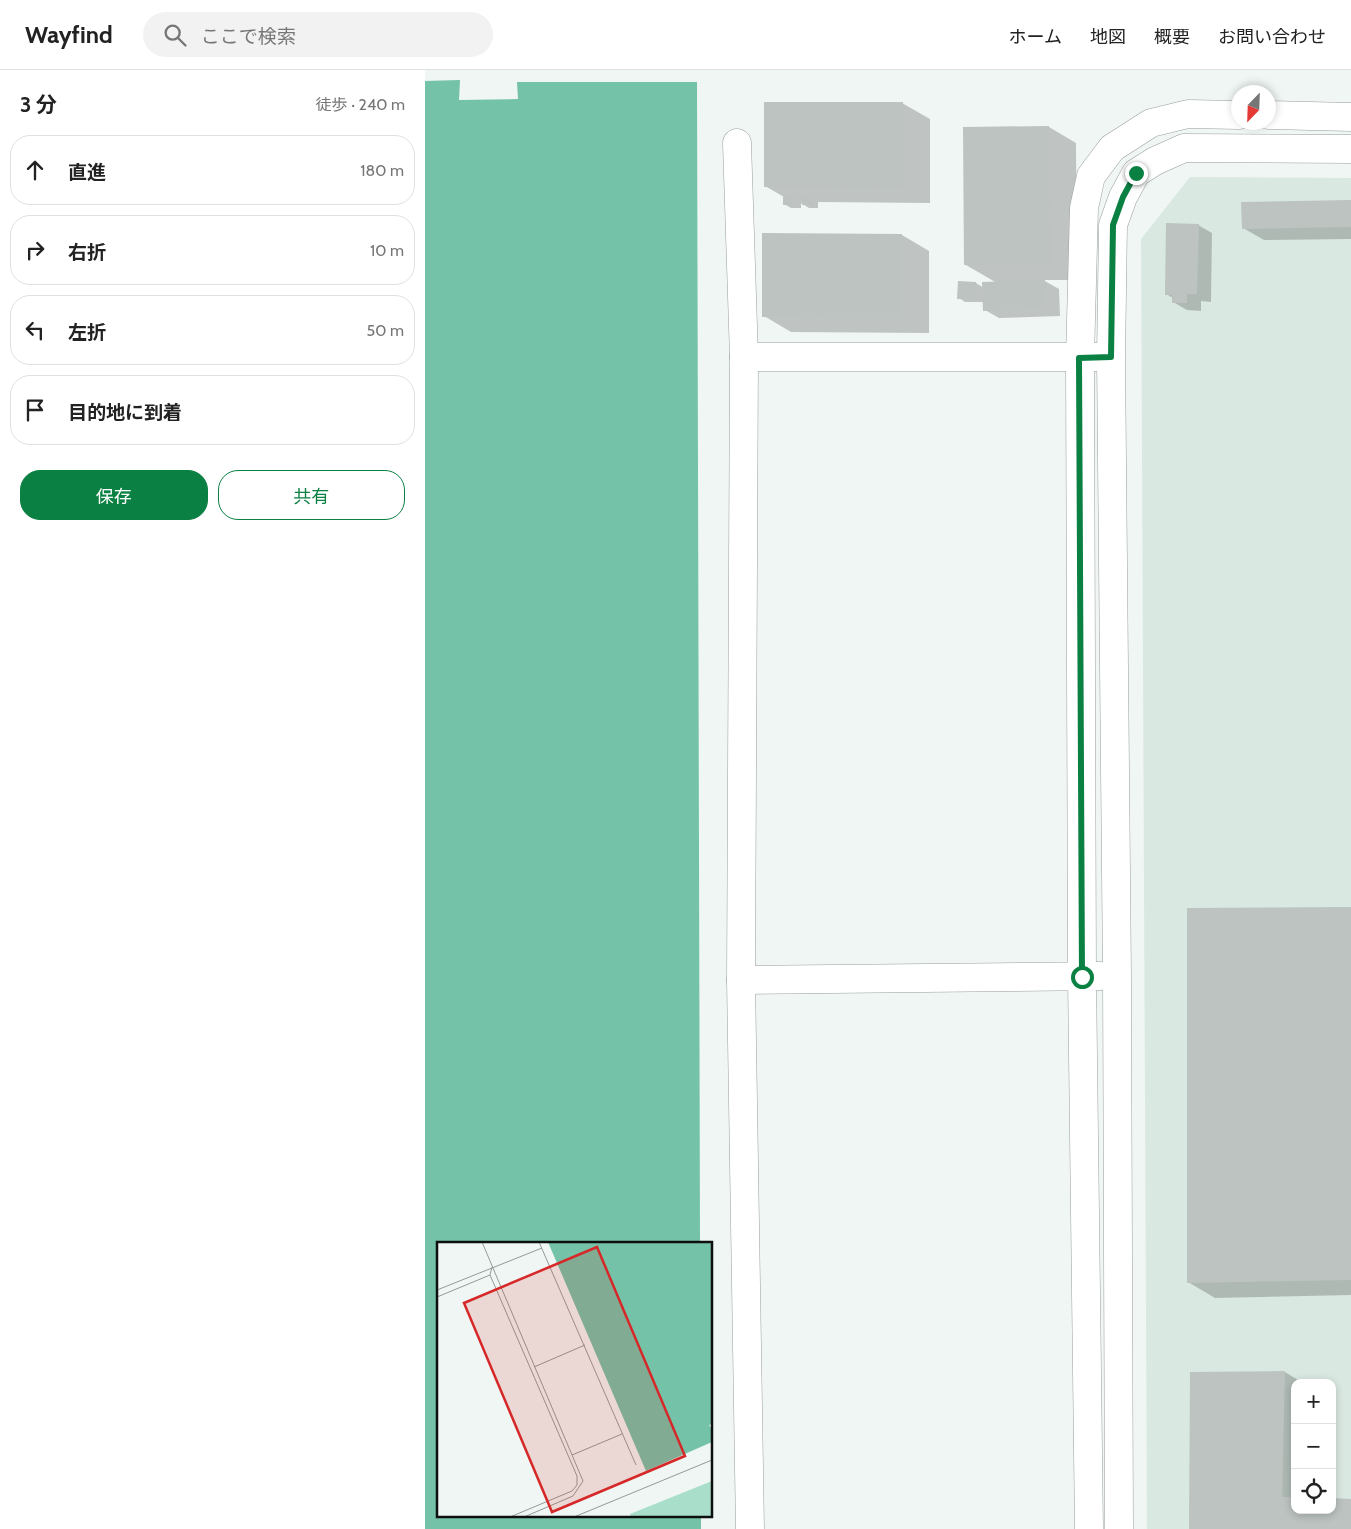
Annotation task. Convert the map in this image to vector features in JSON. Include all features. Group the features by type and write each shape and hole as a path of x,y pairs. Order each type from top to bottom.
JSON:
{"street":[{"path":"1089,1529 1082,977 1079,358 1084,208 1091,176 1112,148 1151,123 1188,114 1231,114"},
{"path":"1276,115 1351,117"},
{"path":"737,143 745,357 741,980 750,1529"},
{"path":"1119,1529 1117,976 1111,357 1113,225 1123,197 1136,173 1155,161 1184,148 1351,149"},
{"path":"745,357 1111,357"},
{"path":"741,980 1117,976"}],"shaded area":[{"path":"460,80 459,100 518,99 517,82 697,82 700,1242 437,1242 437,1516 701,1516 701,1529 425,1529 425,81"},
{"path":"1190,177 1351,178 1351,1529 1147,1529 1141,239"}],"building":[{"path":"764,102 903,102 903,188 764,187"},
{"path":"1049,126 1050,265 964,265 963,127"},
{"path":"783,197 794,197 795,205 783,205"},
{"path":"801,197 812,197 812,205 802,205"},
{"path":"1351,200 1351,227 1242,229 1241,202"},
{"path":"1166,223 1199,224 1197,294 1187,294 1187,303 1172,303 1172,295 1165,295"},
{"path":"762,233 902,234 902,318 762,317"},
{"path":"1045,280 1046,308 983,311 982,282"},
{"path":"958,281 976,282 976,299 957,299"},
{"path":"1351,907 1351,1280 1187,1283 1187,908"},
{"path":"1285,1371 1282,1497 1291,1497 1291,1514 1336,1514 1336,1498 1351,1499 1351,1529 1189,1529 1190,1372"}],"route":[{"path":"1082,977 1079,358 1111,357 1113,225 1123,197 1136,173"}]}
